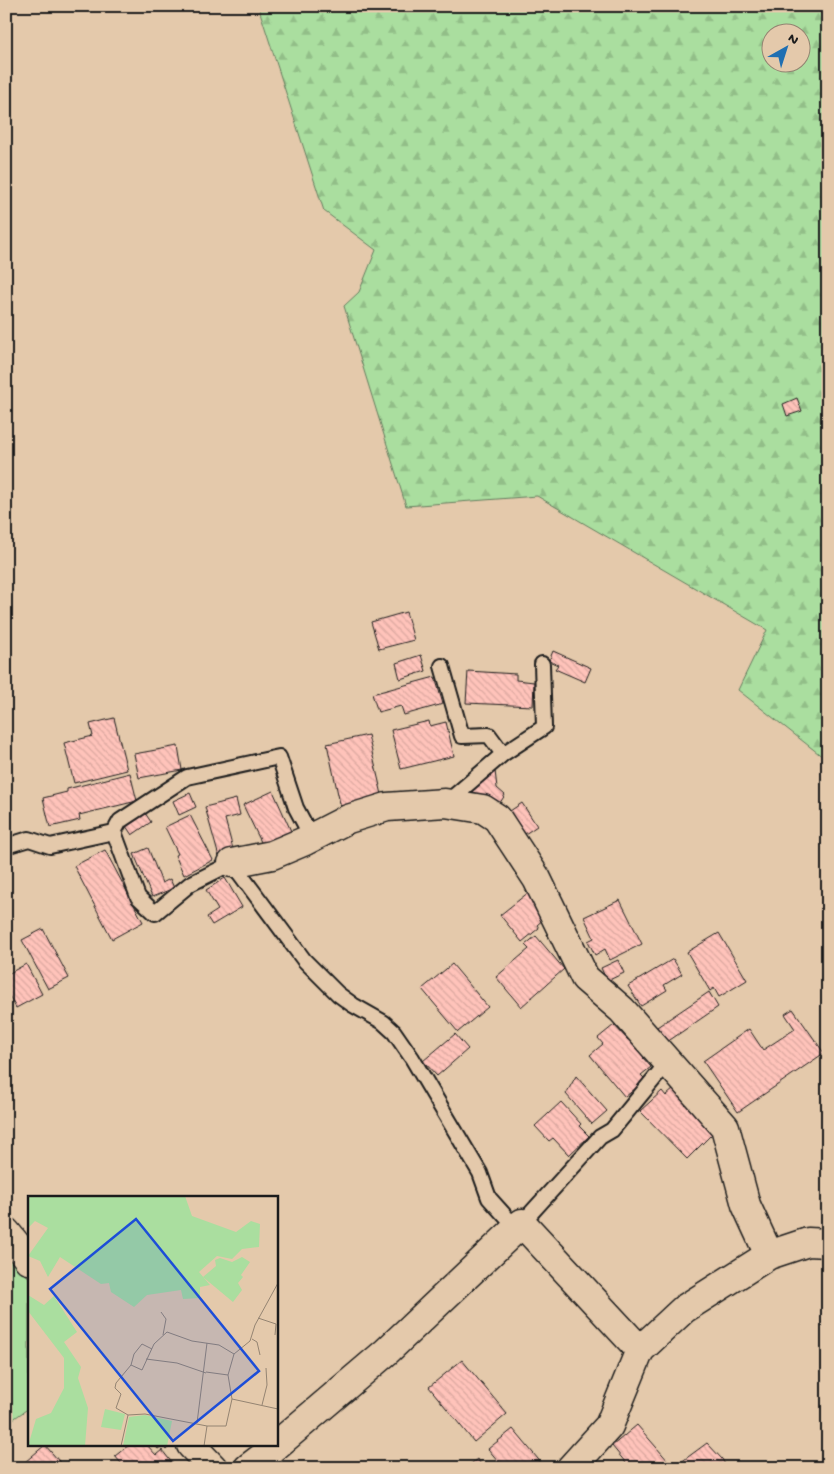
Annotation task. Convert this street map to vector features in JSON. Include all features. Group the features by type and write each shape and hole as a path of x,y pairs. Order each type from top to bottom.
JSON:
{"street":[{"path":"232,863 272,855 312,838 348,819 387,807 445,803 483,808 497,818 537,879 586,978 622,1010 725,1127 746,1206 769,1255"},
{"path":"278,1444 386,1352 519,1225 640,1350"},
{"path":"6,1232 28,1259"},
{"path":"571,1468 608,1426 640,1350 691,1304 769,1255 808,1242 828,1243"},
{"path":"192,1446 213,1468"},
{"path":"248,1468 276,1446"}],"lane":[{"path":"445,803 503,754 544,727 542,664"},
{"path":"442,666 462,736 489,736 503,754"},
{"path":"6,846 29,839 50,846 114,832 120,821 187,777 279,757 296,808 312,838"},
{"path":"114,832 138,896 155,913 190,884 232,863 304,960 353,1005 383,1022 394,1032 412,1058 480,1173 488,1198 519,1225 600,1138 612,1130 667,1063"}],"green space":[{"path":"258,6 828,6 828,761 738,690 767,630 537,496 406,506 344,306 359,292 376,250 324,211"},
{"path":"6,1250 28,1277 28,1409 6,1424"}],"building":[{"path":"797,398 802,411 787,416 783,404"},
{"path":"406,612 414,640 379,649 371,622"},
{"path":"553,651 591,668 585,682 555,669 558,665 549,661"},
{"path":"421,655 426,671 400,679 396,663"},
{"path":"468,671 516,674 516,680 534,682 533,706 466,703"},
{"path":"435,677 443,704 404,715 401,706 378,712 372,694"},
{"path":"114,718 127,770 74,783 64,743 93,736 90,724"},
{"path":"429,721 430,726 446,722 454,756 401,769 391,730"},
{"path":"368,735 383,799 341,808 327,744"},
{"path":"178,746 182,770 139,778 134,754"},
{"path":"495,771 497,788 505,795 498,806 465,796"},
{"path":"130,773 137,801 79,815 80,820 50,827 43,798 67,792 67,789"},
{"path":"273,791 291,831 262,844 243,805"},
{"path":"190,793 196,807 179,815 173,801"},
{"path":"236,799 240,815 225,819 234,853 219,857 205,807"},
{"path":"522,803 537,826 519,838 504,815"},
{"path":"145,813 151,822 132,835 126,826"},
{"path":"190,815 213,860 184,875 175,855 178,854 165,827"},
{"path":"148,848 162,883 170,879 174,888 152,897 134,854"},
{"path":"105,850 143,922 112,939 74,866"},
{"path":"225,878 242,907 212,925 207,917 218,910 206,890"},
{"path":"529,892 545,918 537,925 539,928 522,942 500,915"},
{"path":"620,900 642,944 610,960 605,949 595,955 588,941 594,938 584,917"},
{"path":"43,929 69,978 48,989 22,940"},
{"path":"719,933 747,980 719,997 714,988 710,991 687,952"},
{"path":"536,936 564,969 521,1007 496,977 529,949 525,945"},
{"path":"6,949 11,959 6,961"},
{"path":"673,959 682,974 664,985 667,990 641,1006 628,986"},
{"path":"618,960 624,973 607,981 601,968"},
{"path":"26,964 42,994 16,1008 6,990 6,975"},
{"path":"452,964 488,1007 458,1032 422,989"},
{"path":"709,992 718,1007 667,1042 657,1027"},
{"path":"793,1009 824,1053 738,1112 703,1061 749,1029 763,1050 795,1029 785,1014"},
{"path":"614,1025 628,1040 631,1038 646,1056 643,1058 651,1067 641,1075 646,1080 625,1097 590,1055 603,1044 598,1038"},
{"path":"455,1034 468,1049 437,1076 423,1061"},
{"path":"576,1076 607,1111 592,1124 566,1094"},
{"path":"675,1088 691,1105 688,1107 713,1133 687,1159 640,1111 662,1091 666,1096"},
{"path":"561,1102 589,1136 569,1155 553,1138 549,1141 535,1126"},
{"path":"462,1360 507,1414 474,1442 429,1387"},
{"path":"637,1425 669,1462 662,1468 623,1468 622,1466 626,1463 612,1446"},
{"path":"513,1429 543,1465 540,1468 504,1468 488,1449"},
{"path":"707,1443 722,1459 727,1468 673,1468"},
{"path":"46,1446 65,1468 18,1468"},
{"path":"128,1446 148,1446 156,1455 162,1450 176,1468 125,1468 115,1456"},
{"path":"162,1446 170,1446 166,1450"},
{"path":"477,1459 484,1468 466,1468"}]}
